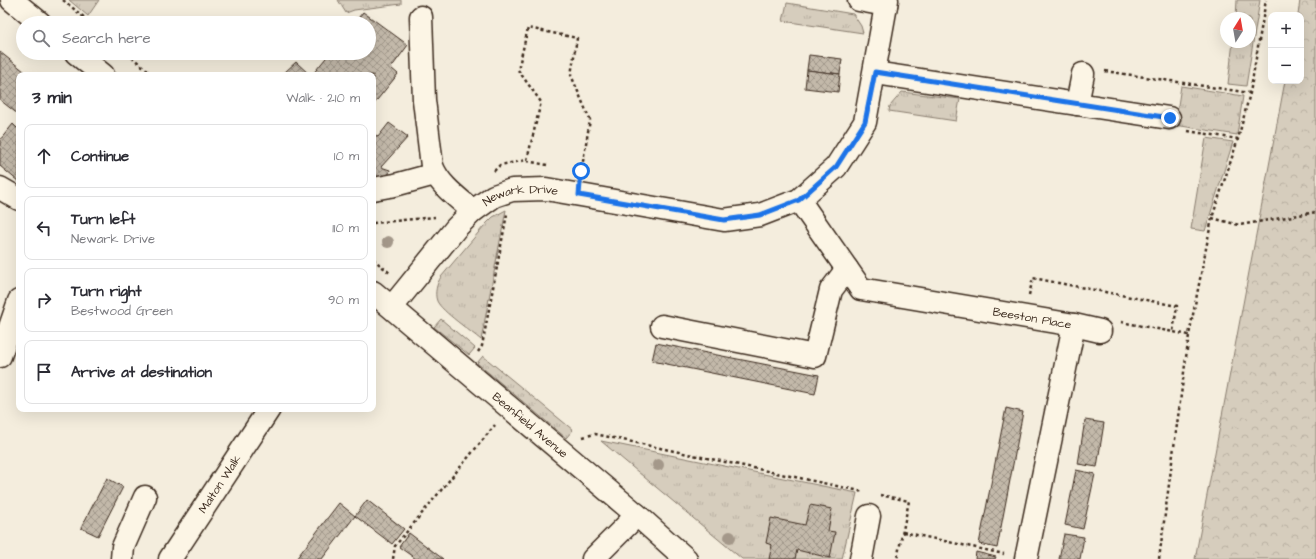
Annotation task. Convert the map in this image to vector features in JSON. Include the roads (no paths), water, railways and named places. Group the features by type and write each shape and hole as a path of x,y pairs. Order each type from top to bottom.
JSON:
{"street":[{"path":"12,0 31,16"},
{"path":"859,0 886,2"},
{"name":"Newark Drive","path":"392,307 456,228 473,212 503,193 546,189 724,220 760,215 799,200 836,167 865,122 875,72 886,2"},
{"path":"421,17 424,100 432,166 435,174 443,184 473,212"},
{"path":"85,60 99,72"},
{"path":"875,72 1170,118"},
{"path":"1077,104 1091,72"},
{"path":"376,188 435,174"},
{"path":"0,188 16,197"},
{"name":"Beeston Place","path":"799,200 861,289 1074,325 1018,557"},
{"path":"662,326 815,356 831,290 846,269"},
{"name":"Beanfield Avenue","path":"376,294 638,515 686,559"},
{"path":"0,356 16,310"},
{"path":"1074,325 1100,331"},
{"name":"Malton Walk","path":"170,559 267,412"},
{"path":"122,559 123,547 145,497"},
{"path":"593,559 638,515"},
{"path":"861,559 869,516"}]}
